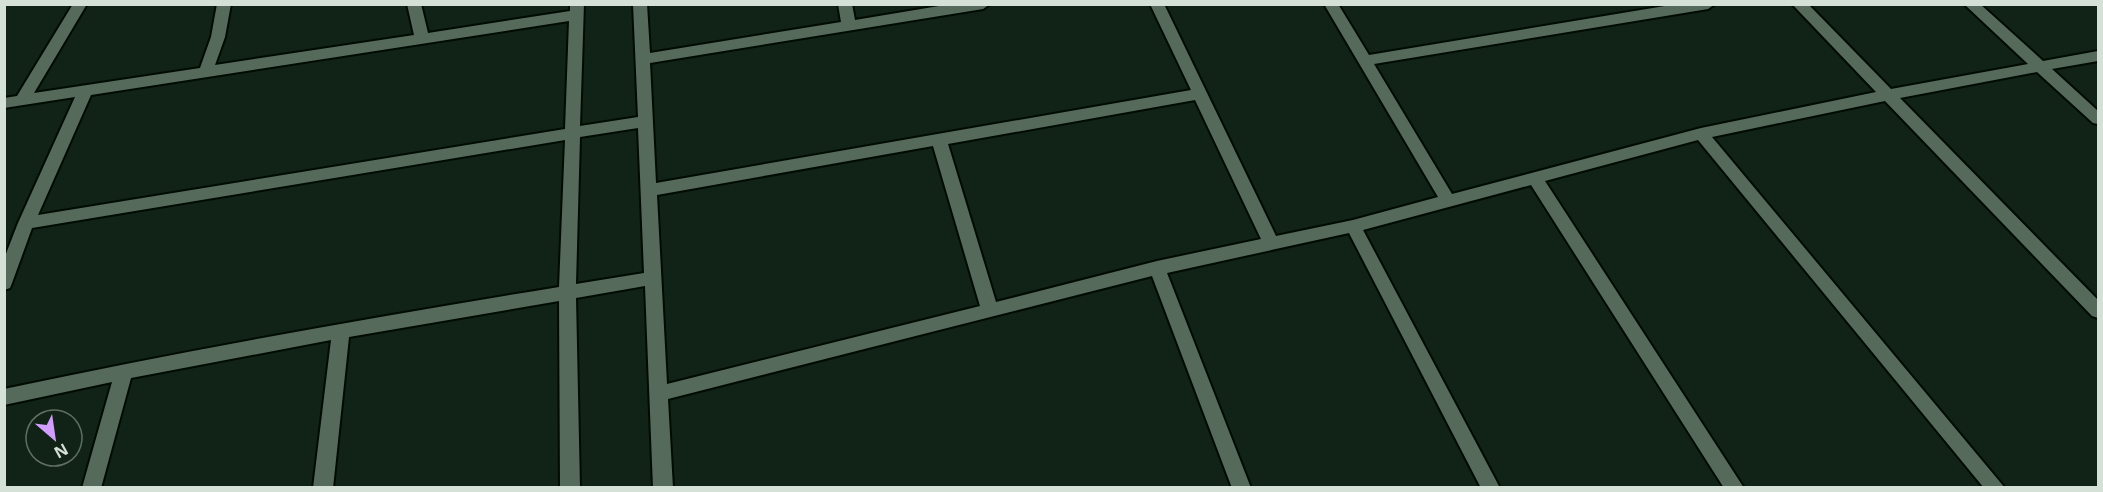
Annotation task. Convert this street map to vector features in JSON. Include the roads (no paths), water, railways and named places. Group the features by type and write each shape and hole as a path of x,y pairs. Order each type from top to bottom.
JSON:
{"street":[{"path":"22,100 80,4"},
{"path":"206,71 218,36 224,4"},
{"path":"414,4 422,39"},
{"path":"640,4 663,488"},
{"path":"845,4 849,26"},
{"path":"642,59 983,4"},
{"path":"1157,4 1271,243"},
{"path":"1331,4 1448,201"},
{"path":"1365,62 1708,4"},
{"path":"1799,4 2098,310"},
{"path":"1971,4 2098,119"},
{"path":"4,103 422,39 577,10 567,292 570,488"},
{"path":"658,394 1157,268 1353,226 1701,134 1888,95 2098,56"},
{"path":"4,283 26,223 85,91"},
{"path":"649,190 1200,94"},
{"path":"26,223 645,121"},
{"path":"1701,134 1996,488"},
{"path":"939,140 990,310"},
{"path":"1535,179 1735,488"},
{"path":"1353,226 1491,488"},
{"path":"1157,268 1242,488"},
{"path":"4,397 124,370 340,330 652,278"},
{"path":"323,488 340,330"},
{"path":"91,488 124,370"}]}
